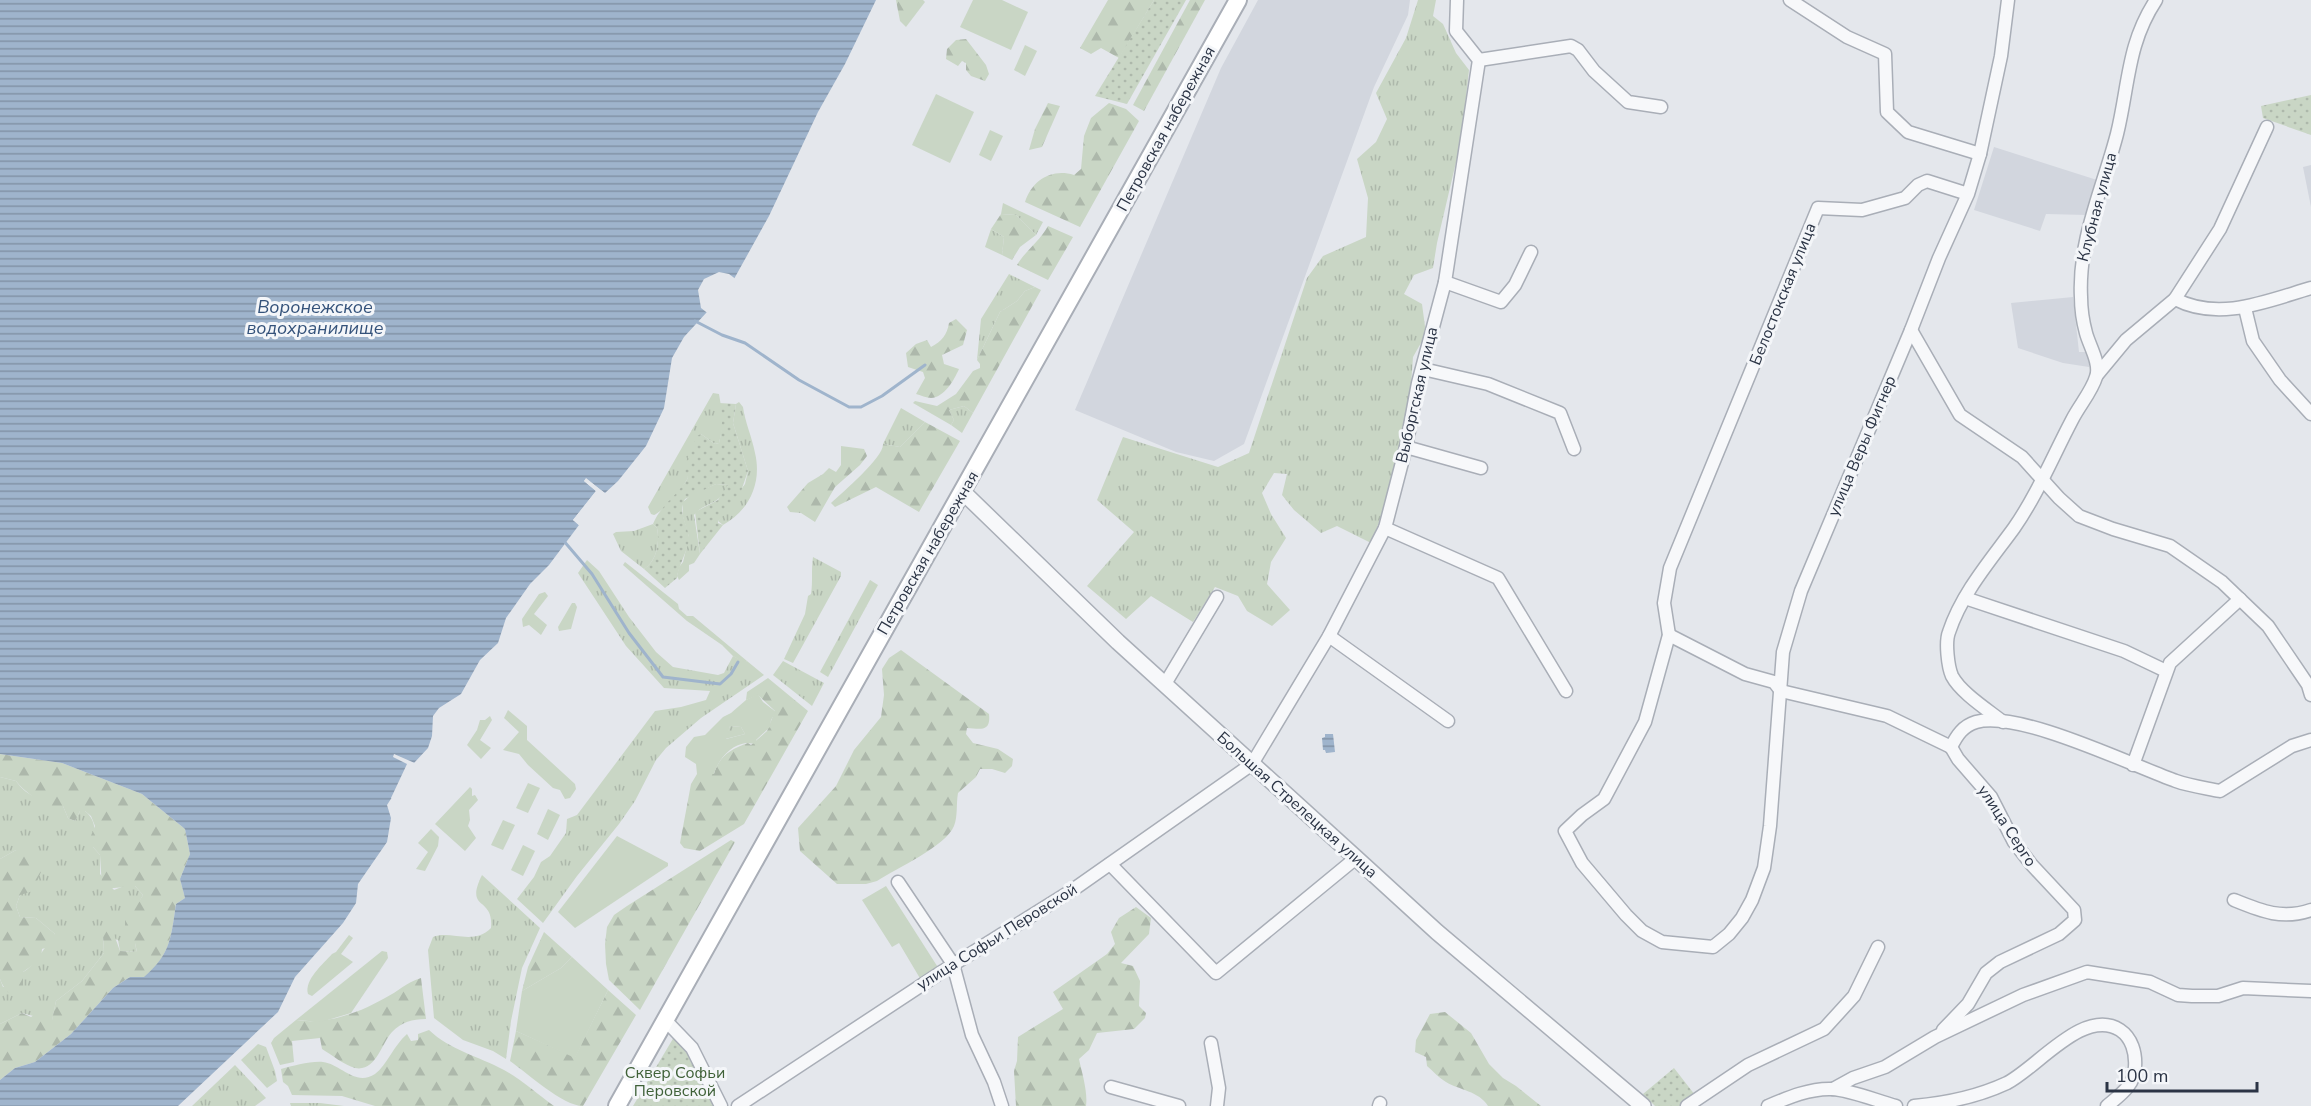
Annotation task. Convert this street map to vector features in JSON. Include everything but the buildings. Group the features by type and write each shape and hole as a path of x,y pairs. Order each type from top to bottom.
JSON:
{"main road":[{"name":"Петровская набережная","path":"617,1106 1238,0"}],"street":[{"path":"1457,0 1456,31 1479,60 1571,46 1578,50 1594,71 1628,102 1661,107"},
{"name":"улица Веры Фигнер","path":"1669,635 1645,722 1604,798 1565,831 1582,862 1642,931 1662,942 1713,947 1730,934 1742,918 1752,900 1764,868 1770,826 1784,652 1801,591 1939,258 1968,194 1980,154 2001,56 2008,0"},
{"name":"Клубная улица","path":"2097,375 2094,354 2085,332 2081,259 2100,185 2122,114 2134,43 2156,0"},
{"path":"1795,1 1846,37 1885,54 1887,112 1908,132 1980,154"},
{"name":"Выборгская улица","path":"1252,764 1329,636 1385,528 1445,282 1479,60"},
{"path":"2003,722 1970,696 1952,676 1947,648 1948,634 1965,598 1990,558 2015,526 2043,479 2097,375 2127,340 2175,299 2220,229 2267,127"},
{"name":"Белостокская улица","path":"1669,635 1664,603 1670,568 1818,208 1862,210 1905,198 1918,185 1927,181 1968,194"},
{"path":"1445,282 1501,302 1515,285 1531,252"},
{"path":"2175,299 2207,309 2245,308 2311,288"},
{"path":"2245,308 2253,342 2280,380 2311,414"},
{"path":"1911,330 1960,415 2022,457 2059,498 2079,516 2170,546 2222,582 2268,626 2308,685 2311,695"},
{"path":"1423,369 1488,384 1560,413 1574,449"},
{"path":"1406,447 1481,468"},
{"name":"Большая Стрелецкая улица","path":"963,492 1165,684 1437,932 1643,1106"},
{"path":"1385,528 1498,578 1566,691"},
{"path":"1165,684 1217,597"},
{"path":"1965,598 2124,651 2166,671"},
{"path":"2133,765 2170,663 2240,599"},
{"path":"1669,635 1744,674 1774,682 1781,691 1887,717 1951,747 1965,726 1977,721 2036,727 2178,782 2220,791 2292,746 2311,740"},
{"path":"1329,636 1448,721"},
{"name":"улица Серго","path":"1935,1037 1968,1004 1986,973 2000,962 2059,934 2075,920 2074,910 2031,864 2014,842 1991,797 1958,759 1951,747"},
{"name":"улица Софьи Перовской","path":"738,1106 1110,864 1252,764"},
{"path":"1110,864 1216,973 1356,858"},
{"path":"898,882 953,964 972,1035 994,1082 1002,1106"},
{"path":"2234,900 2270,915 2301,914 2311,910"},
{"path":"1687,1106 1748,1065 1824,1029 1854,996 1878,947"},
{"path":"1833,1089 1852,1078 1885,1067 1935,1037 2023,995 2087,972 2150,982 2178,995 2218,996 2243,988 2311,991"},
{"path":"666,1021 692,1048 721,1106"},
{"path":"1914,1106 1976,1096 2010,1082 2039,1062 2054,1047 2084,1028 2102,1023 2114,1026 2124,1033 2132,1045 2135,1058 2135,1072 2131,1084 2107,1106"},
{"path":"1211,1043 1219,1088 1217,1106"},
{"path":"1111,1087 1179,1106"},
{"path":"1768,1106 1791,1096 1820,1089 1833,1089 1896,1106"}],"shaded area":[{"path":"1258,0 1410,0 1408,15 1374,87 1244,444 1214,461 1176,452 1075,410 1221,68"},
{"path":"1994,147 2097,180 2087,215 2046,214 2040,231 1974,210"},
{"path":"2311,165 2311,207 2303,167"},
{"path":"2073,297 2079,352 2090,352 2089,367 2063,363 2018,348 2011,303"}],"green space":[{"path":"896,0 923,0 925,2 906,27 900,21"},
{"path":"973,0 1002,0 1028,12 1011,50 960,27"},
{"path":"1108,0 1154,0 1119,58 1101,48 1091,54 1080,48"},
{"path":"1154,0 1186,0 1127,104 1095,96"},
{"path":"1190,0 1205,0 1144,111 1133,105"},
{"path":"1418,0 1436,0 1433,16 1443,24 1456,53 1469,70 1461,141 1433,268 1414,275 1404,294 1422,304 1426,334 1413,357 1410,399 1400,445 1381,517 1371,543 1337,526 1321,533 1294,510 1282,495 1287,474 1274,473 1262,493 1271,514 1286,538 1271,562 1267,584 1290,610 1272,626 1247,611 1238,596 1215,587 1193,622 1151,596 1126,619 1087,586 1134,532 1097,500 1123,437 1218,467 1249,453 1307,278 1323,256 1366,237 1368,198 1357,159 1376,142 1387,119 1376,93 1406,38"},
{"path":"966,39 986,65 989,74 985,81 971,76 966,70 966,63 962,61 958,66 946,59 947,49 956,40"},
{"path":"1025,45 1037,51 1025,76 1014,70"},
{"path":"936,94 974,112 950,163 912,145"},
{"path":"2311,95 2311,135 2263,118 2261,106"},
{"path":"1048,103 1060,106 1042,147 1029,150 1035,129"},
{"path":"1109,103 1126,109 1139,121 1080,227 1025,202 1028,194 1044,178 1058,173 1074,175 1081,169 1084,136 1091,118"},
{"path":"990,130 1003,136 991,161 979,155"},
{"path":"1003,203 1043,222 1036,235 1016,215 1001,214"},
{"path":"1001,214 1016,215 1036,235 1020,247 1012,260 1002,255 1004,237 991,229"},
{"path":"1048,226 1073,237 1048,280 1017,265"},
{"path":"991,229 1004,237 1002,255 985,247"},
{"path":"1009,274 1035,287 1025,291 1017,301 1000,312 977,360 981,319"},
{"path":"1035,287 1041,290 973,413 964,406 949,410 954,420 951,425 913,403 915,401 937,406 956,394 973,371 980,368 977,360 1000,312 1017,301 1025,291"},
{"path":"956,319 967,330 963,345 942,355 944,364 959,369 941,395 929,398 916,394 925,378 923,372 908,367 906,353 916,344 927,340 931,347 935,345 947,331 949,323"},
{"path":"713,393 719,394 722,412 719,443 715,444 701,434 685,483 673,499 654,515 651,514 648,507"},
{"path":"739,402 743,407 754,447 757,474 747,503 740,512 723,525 718,521 745,484 748,471 733,423 736,404"},
{"path":"719,403 736,404 733,423 748,471 738,500 718,521 723,525 700,554 695,512 718,500 728,485 716,484 685,499 682,509 689,541 677,578 665,588 644,569 655,556 658,545 657,528 653,524 688,478 683,469 697,436 701,434 715,444 719,443 722,413"},
{"path":"964,406 973,413 962,433 951,425 954,420 949,410"},
{"path":"901,408 925,422 900,447 883,444"},
{"path":"925,422 960,441 919,512 876,487 835,507 831,503 870,465 882,450 883,444 900,447"},
{"path":"841,446 864,449 867,456 835,487 815,522 801,513 790,512 787,507 808,483 829,468 836,472 841,465"},
{"path":"716,484 728,485 720,497 694,515 700,554 694,563 689,565 689,571 679,580 677,576 679,567 683,562 689,537 683,517 683,502 691,495"},
{"path":"653,524 657,528 658,545 655,556 644,569 621,551 613,534 634,531"},
{"path":"813,557 841,572 841,576 793,663 784,659 805,614 808,596 811,594"},
{"path":"587,560 599,571 629,617 656,652 673,667 718,675 724,673 733,656 747,661 764,675 701,718 666,748 656,760 635,801 619,824 543,923 517,899 534,877 541,862 550,856 566,833 567,819 577,815 655,711 706,700 710,691 664,688 626,646 578,573"},
{"path":"625,562 678,604 679,609 687,616 693,616 747,661 745,663 733,656 722,645 687,621 623,565"},
{"path":"870,580 878,585 828,677 820,672"},
{"path":"545,592 548,596 534,614 547,625 541,635 529,625 523,627 522,619 539,594"},
{"path":"572,603 575,603 577,607 571,629 559,631 558,627"},
{"path":"901,650 989,714 987,727 967,728 966,734 973,743 998,749 1013,759 1012,766 1005,773 992,769 980,769 976,777 958,793 954,826 949,834 931,849 877,881 866,884 837,884 800,851 798,828 836,786 854,750 881,717 884,695 882,669 889,658"},
{"path":"783,661 824,683 812,706 773,675"},
{"path":"768,678 808,711 744,824 700,851 684,848 680,843 691,784 697,774 714,774 719,762 726,754 748,743 751,745 767,731 775,711 758,695 746,700 747,692"},
{"path":"758,694 763,702 776,712 770,727 756,740 756,744 740,744 730,750 718,764 714,774 697,774 696,764 685,757 686,747 694,737 705,735 723,717","holes":["730,726 741,727 745,734 726,739"]},
{"path":"508,710 527,726 527,740 575,784 576,789 570,798 565,799 560,790 553,788 519,754 503,750 519,732 504,718"},
{"path":"490,716 492,720 480,740 491,748 481,759 467,745 477,730 480,720 485,720"},
{"path":"730,726 741,727 745,734 725,739"},
{"path":"0,754 62,763 142,794 185,829 190,854 180,879 185,898 176,904 168,944 160,961 144,978 130,977 113,988 71,1034 35,1062 15,1068 0,1080 0,1024 22,1013 31,1017 38,1012 52,1020 56,1001 82,981 104,953 103,936 106,929 112,929 120,951 137,952 135,943 125,938 125,910 138,903 143,895 135,886 102,887 100,855 93,847 90,838 95,826 91,816 85,811 80,811 75,821 68,818 63,806 55,809 42,808 37,800 16,781 0,777"},
{"path":"0,777 16,781 37,798 63,806 68,818 75,821 80,811 85,811 93,823 95,832 93,847 100,855 100,874 114,890 124,886 135,886 143,895 135,922 137,952 120,951 118,940 103,936 104,953 82,981 56,1001 52,1021 22,1013 0,1024 0,979 3,987 23,987 23,972 36,961 55,934 36,918 20,917 16,906 20,895 16,850 0,859"},
{"path":"528,783 540,788 528,813 516,808"},
{"path":"470,787 472,796 475,795 478,800 469,810 468,826 476,838 465,851 435,824"},
{"path":"548,809 560,815 548,840 537,834"},
{"path":"503,820 515,825 503,850 491,845"},
{"path":"431,829 439,837 438,846 425,871 416,869 428,852 418,843"},
{"path":"617,836 668,863 668,866 575,928 558,912"},
{"path":"731,840 735,842 640,1010 609,980 605,944 607,927 614,915"},
{"path":"523,845 535,851 523,876 511,870"},
{"path":"16,850 43,867 33,891 20,895 16,906 20,917 36,918 55,934 52,946 42,949 41,959 23,972 23,986 31,993 30,1000 11,995 0,979 0,859"},
{"path":"482,875 540,928 522,968 506,1059 493,1051 463,1040 434,1018 428,950 433,937 440,935 477,936 491,928 488,911 476,894"},
{"path":"886,886 939,969 921,980 899,943 892,947 862,900"},
{"path":"1136,907 1151,918 1149,934 1121,963 1133,966 1140,981 1139,1006 1146,1013 1145,1018 1134,1029 1097,1033 1089,1050 1079,1059 1086,1106 1016,1106 1014,1071 1017,1061 1018,1037 1063,1009 1053,992 1107,954 1115,944 1111,932 1119,918"},
{"path":"544,932 572,957 561,968 522,991 528,967"},
{"path":"349,935 353,938 341,954 353,962 312,996 308,994 309,983 315,972 336,952"},
{"path":"382,951 387,952 388,958 351,1013 321,1022 296,1020"},
{"path":"572,957 608,990 575,1058 516,1031 522,991 561,968"},
{"path":"421,978 426,1019 408,1022 392,1032 368,1066 355,1068 342,1062 322,1049 320,1038 292,1041 294,1062 280,1065 271,1043 296,1020 319,1021 353,1013"},
{"path":"608,990 636,1015 583,1106 575,1105 556,1095 510,1061 516,1031 575,1057"},
{"path":"1445,1012 1471,1033 1489,1064 1503,1078 1541,1106 1488,1106 1474,1094 1443,1080 1427,1066 1426,1057 1415,1052 1416,1040 1430,1014"},
{"path":"429,1030 455,1048 511,1074 554,1106 375,1106 342,1096 292,1095 288,1086 283,1082 281,1069 318,1062 330,1064 361,1078 368,1077 379,1070 407,1034 411,1041 418,1040 418,1034"},
{"name":"Сквер Софьи Перовской","path":"674,1037 692,1058 714,1106 633,1106"},
{"path":"258,1044 266,1047 275,1071 277,1081 267,1088 241,1060"},
{"path":"235,1065 266,1098 255,1106 192,1106"},
{"path":"1674,1068 1695,1095 1680,1106 1655,1106 1643,1094"},
{"path":"290,1103 320,1103 344,1106 291,1106"}],"water":[{"name":"Воронежское водохранилище","path":"0,0 876,0 845,64 818,112 769,216 729,288 684,337 672,358 664,408 646,446 618,481 605,493 586,479 584,481 596,491 573,520 579,525 549,565 530,584 506,618 498,643 480,660 461,694 439,708 433,716 432,736 428,748 414,763 387,805 391,818 387,842 358,884 356,903 343,923 295,977 278,1012 178,1106 0,1106 0,1080 15,1068 35,1062 71,1034 113,988 130,977 144,977 160,961 171,936 176,904 185,898 180,879 190,854 185,829 142,794 62,763 0,754"},
{"path":"1325,734 1333,734 1335,752 1326,753 1323,750 1322,738"}],"pier":[{"path":"719,272 729,274 737,280 732,290 710,315 701,308 698,290 704,279"},
{"path":"586,478 607,495 604,496 599,492 577,520 581,527 573,520 596,491 584,481"},
{"path":"394,754 417,764 394,799 391,798 407,764 393,757"}],"waterway":[{"path":"695,321 722,335 745,343 799,380 849,407 861,407 882,396 925,365"},
{"path":"563,540 592,574 629,633 663,677 720,684 731,674 738,662"}]}
